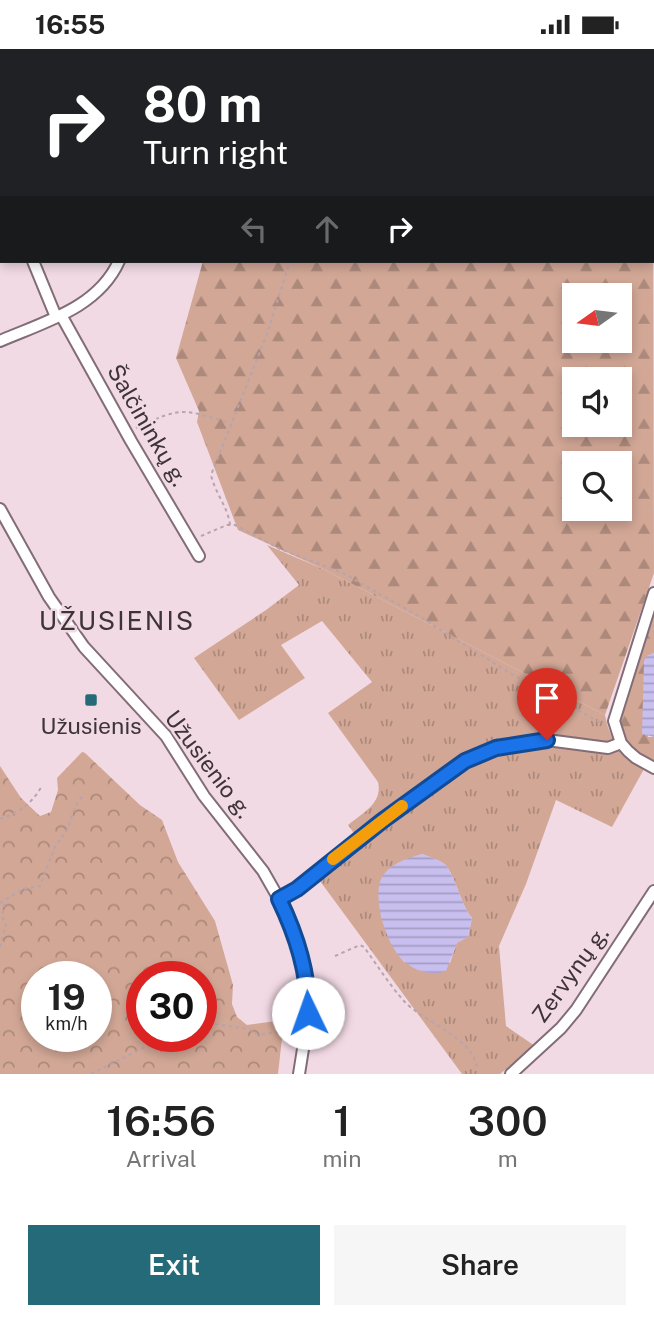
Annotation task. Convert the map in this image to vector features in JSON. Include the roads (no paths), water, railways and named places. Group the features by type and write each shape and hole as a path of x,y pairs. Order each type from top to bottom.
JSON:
{"street":[{"name":"Šalčininkų g.","path":"34,263 58,316 199,556"},
{"path":"0,341 88,300 101,289 118,263"},
{"name":"Užusienio g.","path":"0,509 49,597 84,647 166,736 204,796 263,871 279,899 307,979 309,1000 299,1074"},
{"path":"654,593 615,711 614,725 624,747 636,758 654,768"},
{"path":"279,899 297,889 348,847 465,761 496,748 547,740 608,748 624,747"},
{"name":"Zervynų g.","path":"511,1074 561,1028 576,1010 654,891"}],"place":[{"name":"Užusienis","path":"91,700"}],"district":[{"name":"UŽUSIENIS","path":"117,620"}]}
